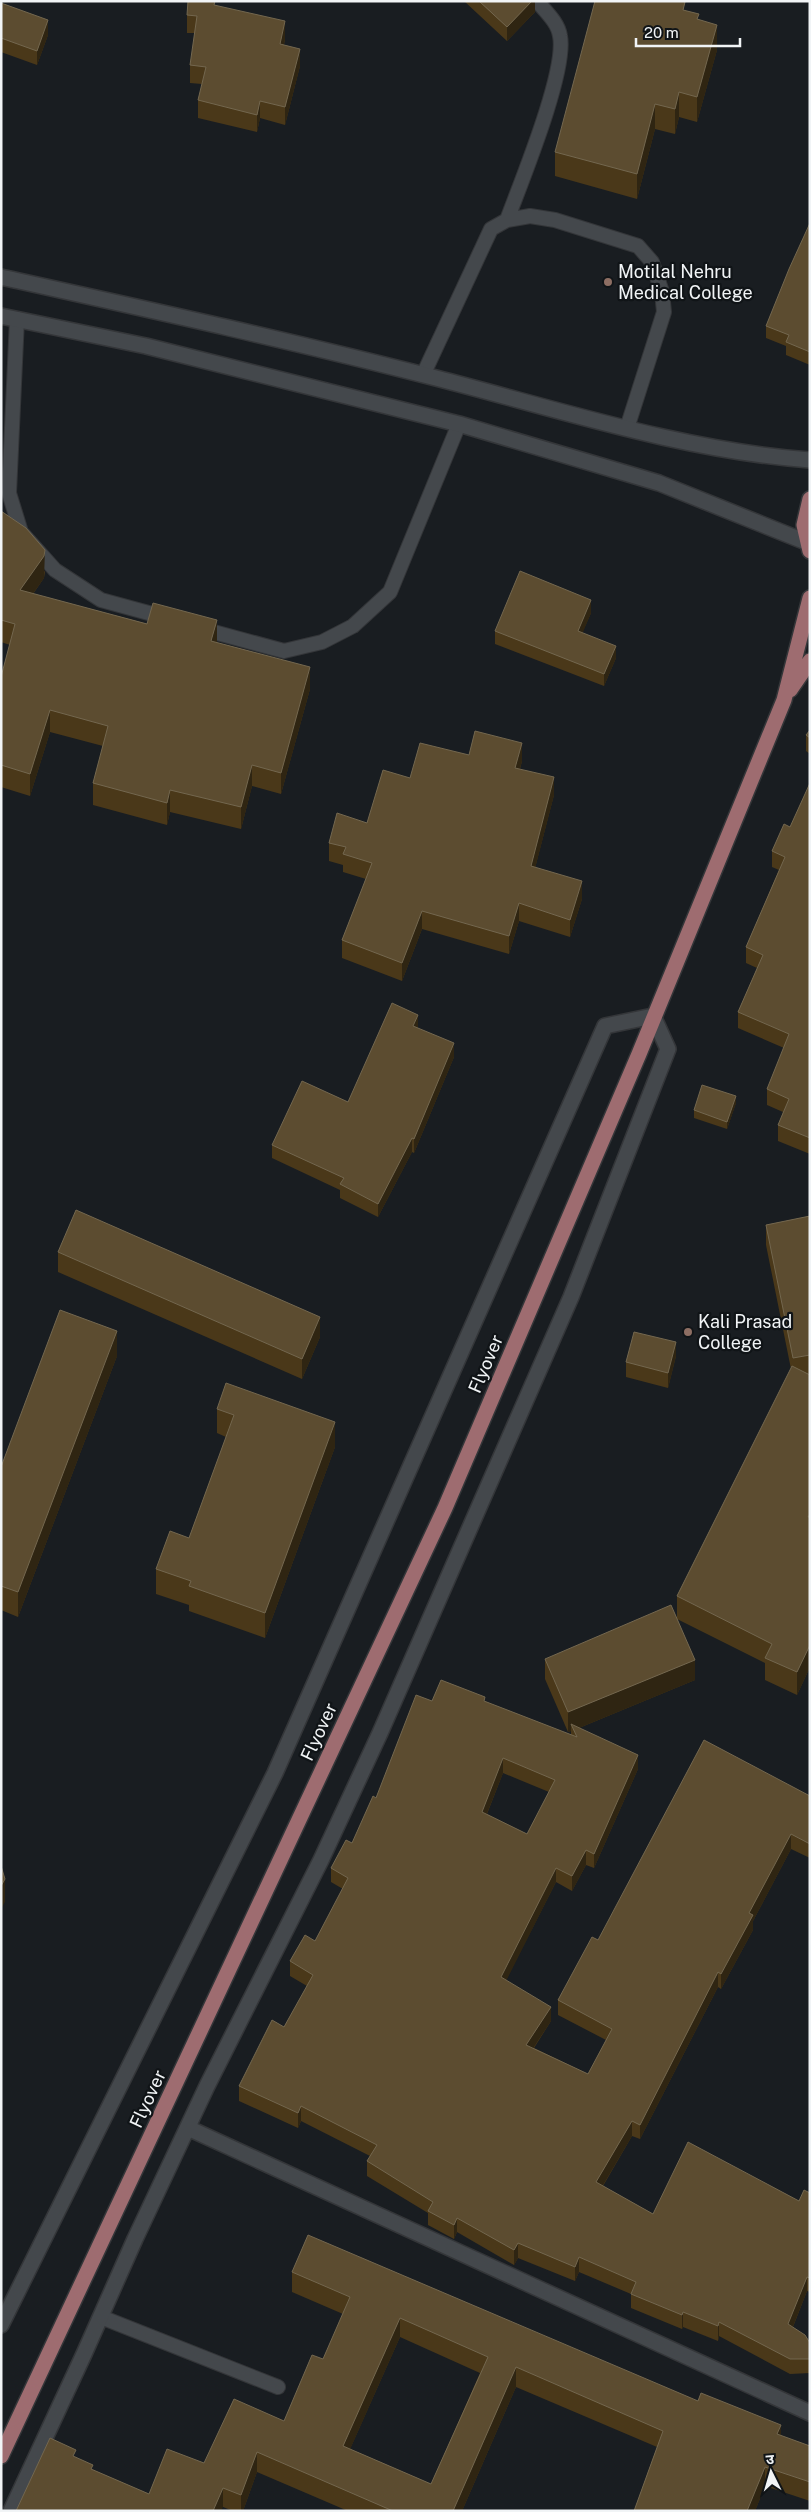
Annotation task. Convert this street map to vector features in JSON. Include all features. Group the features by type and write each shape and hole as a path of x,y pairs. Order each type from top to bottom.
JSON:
{"main road":[{"path":"808,546 804,525 810,499"},
{"path":"784,700 810,598"},
{"path":"784,700 810,661"},
{"name":"Flyover","path":"1,2456 440,1517 639,1054 784,700"}],"street":[{"path":"1,277 423,375 692,443 778,458 810,460"},
{"path":"1,316 146,346 458,424 658,483 808,546"},
{"path":"1,2325 275,1773 605,1026 653,1016 668,1049 571,1297 380,1733 316,1869 188,2128 12,2511"},
{"path":"188,2128 810,2413"}],"lane":[{"path":"507,220 538,135 557,71 561,37 555,23 537,1"},
{"path":"423,375 492,230 507,220 530,216 555,220 638,246 652,262 662,292 664,312 628,428"},
{"path":"17,319 9,493 21,532 55,570 101,600 284,651 322,642 353,626 390,592 458,424"},
{"path":"101,2317 278,2387"}],"building":[{"path":"188,1 215,1 214,5 285,21 280,44 300,49 285,107 260,101 257,115 198,100 206,67 190,65 197,16 187,15"},
{"path":"479,1 532,1 507,27"},
{"path":"595,1 682,1 685,2 683,10 699,14 697,19 717,25 697,97 679,92 675,109 655,104 637,174 555,152"},
{"path":"1,3 48,20 37,51 1,38"},
{"path":"810,223 810,352 786,342 789,335 766,326"},
{"path":"1,511 26,528 45,550 44,556 20,590 147,624 153,603 217,620 211,641 310,667 281,773 252,765 241,807 170,790 167,803 93,783 108,726 50,710 30,774 1,765 1,677 15,624 1,620"},
{"path":"520,571 591,600 578,631 616,646 604,674 495,631"},
{"path":"810,730 810,738 806,735"},
{"path":"475,731 522,743 515,768 554,777 531,866 582,881 570,920 519,903 509,936 422,911 402,963 342,940 372,863 343,854 346,847 329,843 337,813 367,823 383,770 410,778 420,743 469,755"},
{"path":"810,783 810,1138 778,1125 789,1099 767,1089 789,1034 738,1012 763,955 746,947 785,857 772,851 784,824 790,827"},
{"path":"392,1003 418,1015 413,1026 454,1043 414,1139 412,1138 378,1204 340,1184 344,1178 272,1145 302,1081 348,1102"},
{"path":"702,1085 736,1096 727,1122 694,1110"},
{"path":"76,1210 320,1317 302,1359 58,1252"},
{"path":"810,1216 810,1355 793,1358 766,1225"},
{"path":"60,1310 117,1331 18,1592 1,1586 1,1467"},
{"path":"634,1332 676,1342 668,1373 626,1362"},
{"path":"792,1366 810,1375 810,1514 808,1517 810,1517 810,1645 797,1672 765,1658 772,1644 677,1596"},
{"path":"226,1383 335,1422 265,1613 189,1586 191,1581 156,1569 170,1531 189,1538 234,1415 217,1409"},
{"path":"671,1605 695,1660 568,1712 545,1659"},
{"path":"441,1680 485,1697 484,1701 577,1737 571,1724 638,1755 594,1854 586,1850 572,1876 556,1868 501,1977 551,2007 526,2045 588,2074 612,2029 558,2000 592,1937 598,1940 704,1740 810,1796 810,1844 791,1834 749,1913 753,1915 721,1974 718,1972 640,2125 632,2121 596,2182 653,2214 688,2142 799,2201 804,2190 810,2193 810,2278 807,2277 788,2324 805,2335 810,2343 810,2359 790,2359 719,2322 718,2326 683,2312 682,2315 631,2294 636,2282 579,2257 575,2267 518,2243 514,2250 457,2218 454,2225 428,2211 433,2202 367,2161 377,2145 301,2106 298,2113 239,2086 272,2020 284,2027 313,1975 290,1961 305,1935 315,1941 348,1878 331,1868 346,1840 352,1843 373,1796 376,1798 416,1695 432,1701","holes":["503,1758 555,1780 527,1834 482,1812"]},
{"path":"1,1866 5,1879 1,1886"},
{"path":"308,2235 698,2401 701,2393 781,2425 777,2434 810,2446 810,2482 765,2467 747,2511 634,2511 663,2431 516,2367 453,2511 393,2511 257,2452 241,2495 223,2488 213,2511 16,2511 50,2438 76,2450 73,2456 93,2465 91,2469 149,2494 167,2449 204,2463 234,2399 284,2421 312,2355 323,2359 350,2297 292,2272","holes":["400,2318 488,2357 431,2484 343,2446"]}],"place":[{"name":"Motilal Nehru Medical College","path":"608,282"},
{"name":"Kali Prasad College","path":"688,1332"}]}
